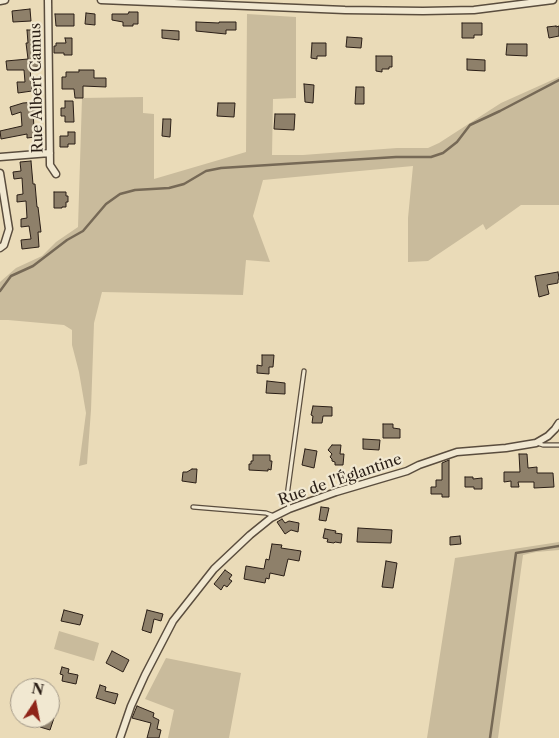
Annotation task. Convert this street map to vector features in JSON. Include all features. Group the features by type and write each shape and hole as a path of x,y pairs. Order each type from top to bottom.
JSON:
{"street":[{"path":"0,0 5,0"},
{"name":"Rue Albert Camus","path":"48,0 50,165 56,174"},
{"path":"101,0 339,10 423,11 474,10 553,0"},
{"path":"0,157 50,153"},
{"path":"0,173 9,229 4,245 0,248"},
{"name":"Rue de l'Églantine","path":"120,738 145,675 173,621 214,569 250,535 274,517 289,509 336,492 407,470 456,452 506,448 536,443 548,436 559,422"}],"lane":[{"path":"289,509 288,496 304,371"},
{"name":"Rue de l'Églantine","path":"536,443 559,445"},
{"path":"193,507 266,513 274,517"}],"shaded area":[{"path":"247,14 296,17 296,98 273,99 272,155 428,148 439,143 501,103 559,77 559,205 521,205 486,230 483,224 428,261 408,262 408,218 413,166 263,180 253,216 270,262 246,260 243,295 102,292 94,323 87,464 79,466 86,413 72,345 72,330 64,325 0,320 0,282 16,268 42,256 56,242 78,227 82,98 143,97 143,113 154,114 154,179 246,152"},
{"path":"559,542 559,550 523,555 498,738 427,738 455,558"},
{"path":"59,631 99,643 94,661 54,649"},
{"path":"166,658 241,673 229,738 168,738 174,710 145,699"}],"building":[{"path":"30,9 31,21 13,22 12,11"},
{"path":"129,12 138,12 138,24 123,26 123,22 112,20 112,14 128,14"},
{"path":"86,13 95,14 95,25 85,24"},
{"path":"55,14 74,14 74,26 56,26"},
{"path":"196,22 236,22 236,30 226,30 226,34 196,31"},
{"path":"462,23 482,23 482,35 474,35 474,38 462,38"},
{"path":"559,26 559,36 549,38 547,27"},
{"path":"27,30 35,30 35,33 37,33 39,67 30,68 32,91 18,93 17,82 25,82 24,70 7,70 6,61 28,59"},
{"path":"162,30 179,31 179,40 162,38"},
{"path":"347,37 362,38 361,48 346,47"},
{"path":"65,38 72,38 72,55 54,53 56,43 66,43"},
{"path":"312,43 326,43 326,56 317,56 317,59 311,58"},
{"path":"507,44 527,44 527,56 506,55"},
{"path":"376,56 392,56 392,67 382,69 382,72 376,71"},
{"path":"467,59 485,60 485,71 467,70"},
{"path":"79,70 94,70 94,78 106,78 106,87 83,86 83,98 75,98 74,89 62,89 62,77 66,77 66,72 79,72"},
{"path":"304,84 314,85 313,103 305,102"},
{"path":"356,87 364,87 364,104 355,104"},
{"path":"65,101 73,101 74,122 65,122 65,116 61,116 61,108 65,108"},
{"path":"38,102 39,112 33,112 34,128 42,127 43,136 27,138 27,134 1,139 0,131 22,126 21,112 12,115 10,107 23,103"},
{"path":"218,103 235,103 234,117 217,116"},
{"path":"275,114 295,114 294,130 274,129"},
{"path":"163,119 171,119 170,137 162,136"},
{"path":"68,132 75,132 75,144 68,144 68,147 60,147 60,136 68,136"},
{"path":"31,161 41,232 38,232 39,247 22,249 21,240 31,239 29,226 21,227 21,219 27,218 26,201 17,202 17,195 23,194 22,178 14,179 13,172 21,171 20,162"},
{"path":"54,192 66,192 68,202 66,202 66,207 54,208"},
{"path":"558,272 558,283 547,285 549,294 539,297 535,276"},
{"path":"262,355 274,355 273,367 269,367 269,374 257,373 257,365 262,366"},
{"path":"267,381 285,383 285,394 266,393"},
{"path":"313,406 332,407 332,416 323,416 322,423 312,423"},
{"path":"383,424 393,424 393,428 400,429 400,438 383,438"},
{"path":"363,439 380,440 379,450 363,449"},
{"path":"332,445 341,445 340,454 344,454 343,465 335,465 335,462 332,461 330,457 332,454 328,450"},
{"path":"305,449 317,451 314,468 302,465"},
{"path":"519,454 527,454 528,468 537,467 537,473 553,473 554,487 534,488 534,482 518,482 519,487 511,487 511,481 504,482 504,472 520,472"},
{"path":"253,455 270,455 270,461 272,461 271,470 249,470 249,464 253,461"},
{"path":"449,460 449,497 442,497 442,494 431,494 431,487 436,487 436,480 442,480 442,463"},
{"path":"197,469 196,483 182,481 183,472"},
{"path":"465,477 473,477 473,479 482,478 482,489 465,487"},
{"path":"321,507 329,508 326,521 319,520"},
{"path":"282,519 285,523 289,521 299,523 298,532 291,530 285,534 277,522"},
{"path":"358,528 392,530 391,543 357,542"},
{"path":"325,529 342,534 341,543 327,542 328,539 323,538"},
{"path":"460,536 461,544 450,545 450,537"},
{"path":"272,544 282,545 281,548 301,551 299,561 288,559 284,576 270,573 269,579 266,578 265,583 244,579 246,566 264,569 266,559 269,560"},
{"path":"386,561 397,563 393,588 382,587"},
{"path":"225,570 232,575 229,579 232,581 227,587 224,585 221,590 214,584"},
{"path":"64,610 83,615 80,625 61,621"},
{"path":"147,610 163,614 161,621 154,619 151,633 142,630"},
{"path":"112,651 129,660 123,672 106,663"},
{"path":"62,667 69,669 68,673 78,675 76,684 62,681 63,675 60,674"},
{"path":"100,685 106,687 105,691 118,694 115,704 96,698"},
{"path":"137,706 154,713 153,717 159,720 157,729 161,730 159,738 147,738 151,723 132,718"}],"waterway":[{"path":"0,291 11,276 33,266 67,240 83,231 106,204 120,194 135,190 169,188 184,184 206,171 221,168 396,157 431,157 443,153 457,142 470,125 559,80"},
{"path":"490,738 516,553 559,546"}]}
